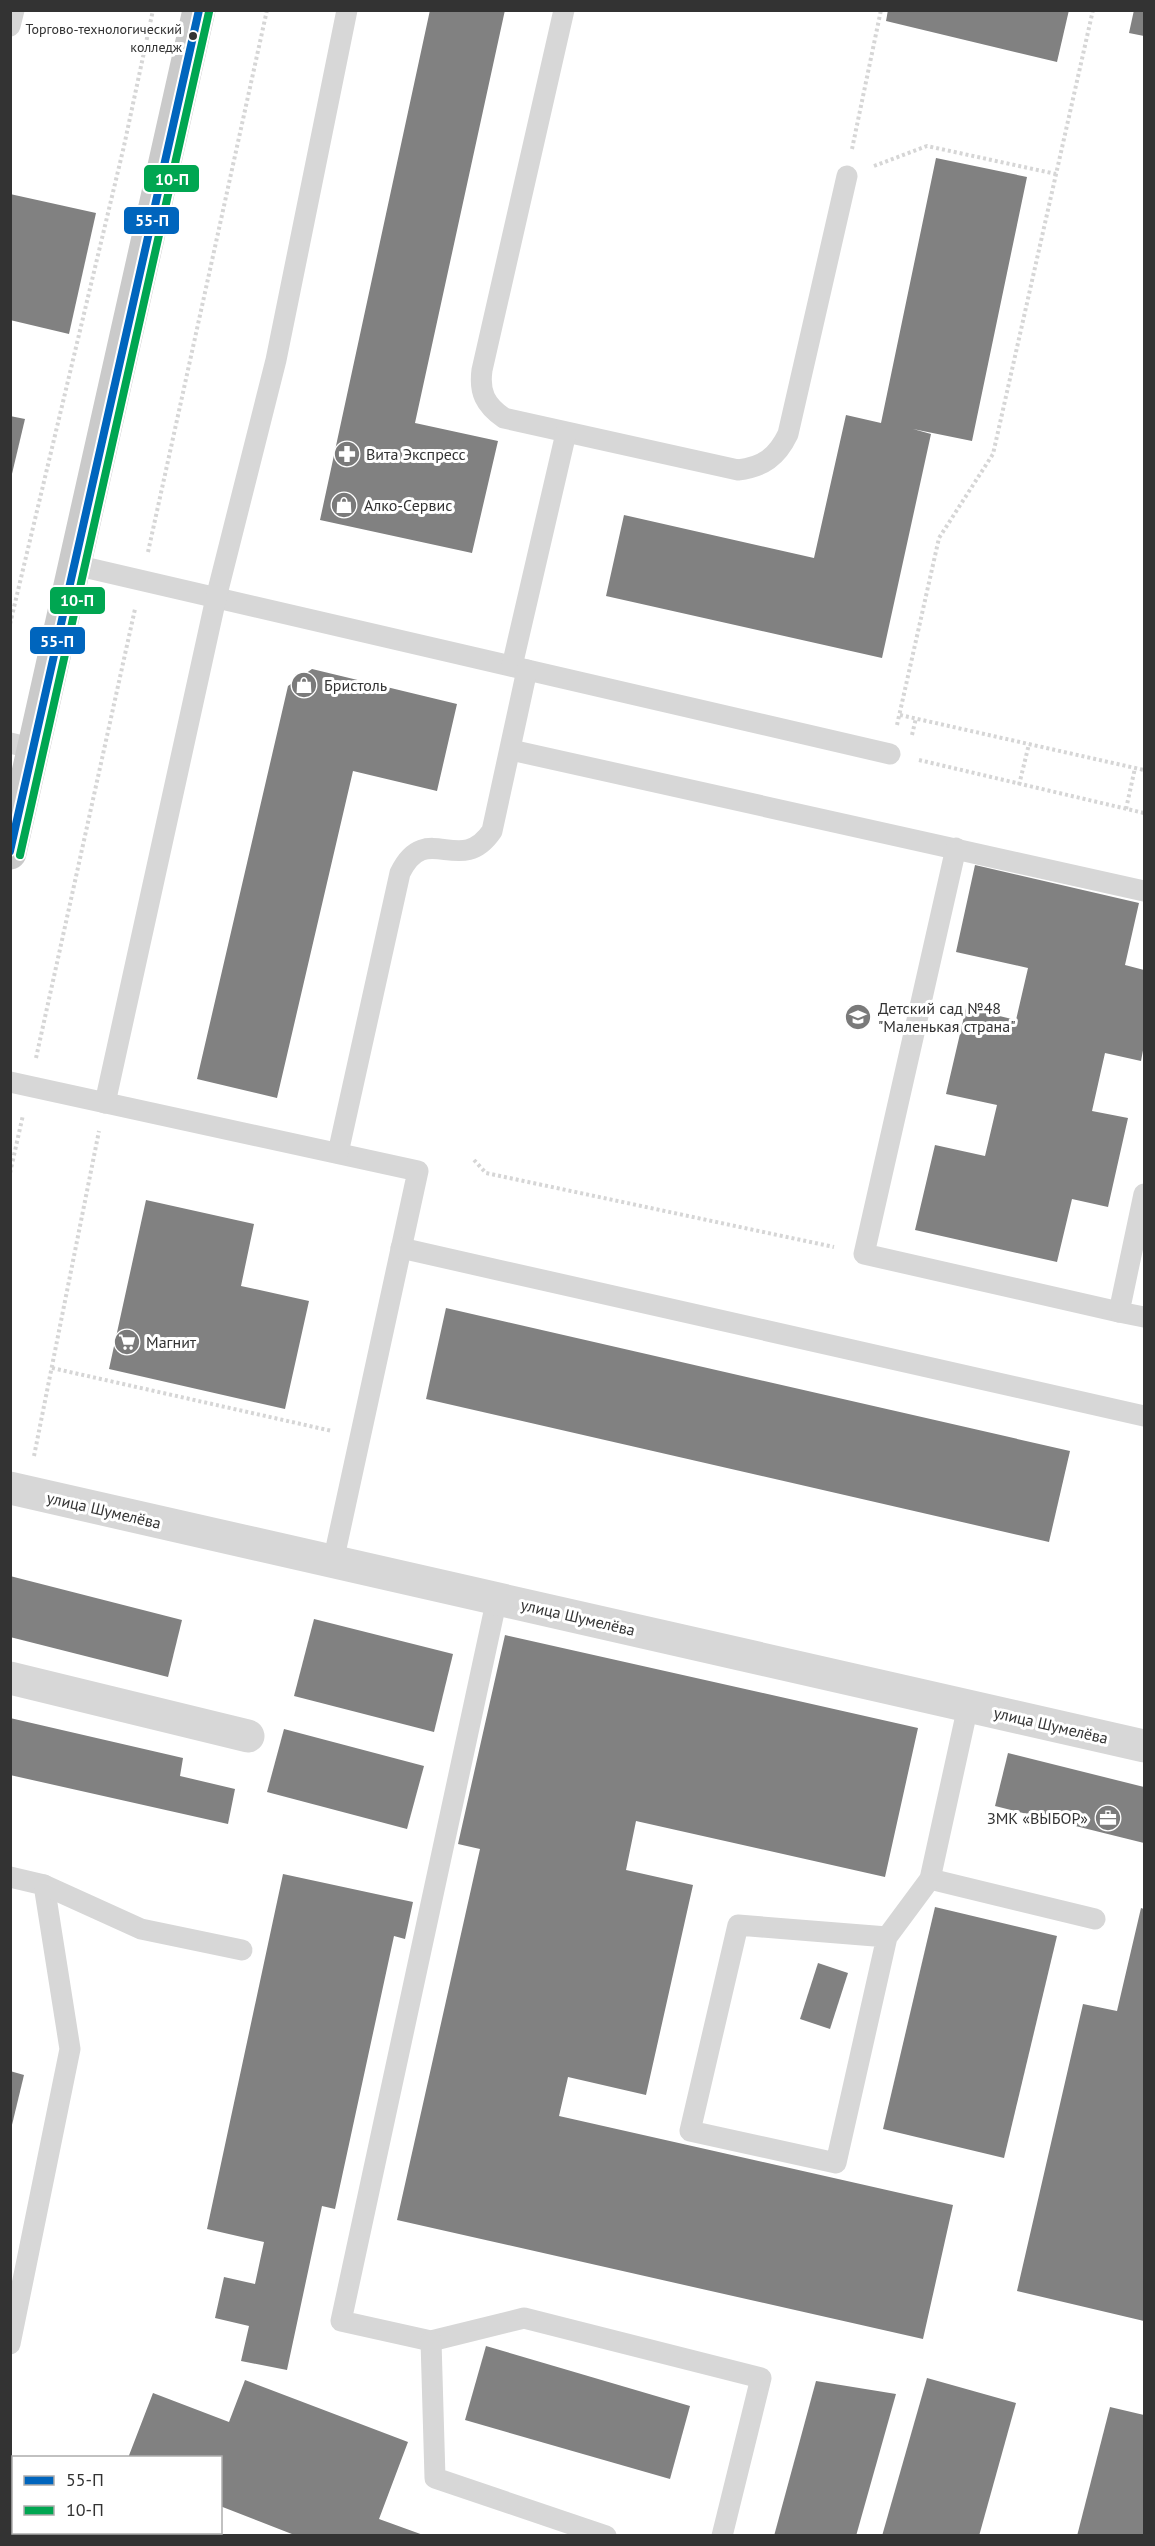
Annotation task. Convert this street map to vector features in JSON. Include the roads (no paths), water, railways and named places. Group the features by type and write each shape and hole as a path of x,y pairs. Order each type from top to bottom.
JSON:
{"main road":[{"path":"10,853 23,746 75,565 199,10"}],"street":[{"name":"улица Шумелёва","path":"19,1490 1144,1746"},
{"path":"10,1678 248,1736"}],"lane":[{"path":"10,26 14,10"},
{"path":"105,1103 216,598 276,360 347,10"},
{"path":"564,10 480,381 486,403 504,418 738,470 754,468 769,461 781,449 788,434 847,176"},
{"path":"338,1153 400,873 406,859 415,851 430,847 459,852 474,850 484,843 492,831 511,750 520,668 566,433"},
{"path":"75,565 890,754"},
{"path":"511,750 1144,891"},
{"path":"956,848 864,1254 1144,1317"},
{"path":"10,1082 418,1171 333,1562"},
{"path":"1119,1311 1144,1194"},
{"path":"401,1248 1144,1416"},
{"path":"497,1599 341,2321 431,2341 524,2318 761,2378 722,2535"},
{"path":"888,1937 738,1924 690,2131 836,2163 888,1937 930,1879 968,1706"},
{"path":"10,1877 44,1885 141,1929 242,1950"},
{"path":"930,1879 1095,1918"},
{"path":"10,2344 70,2049 44,1885"},
{"path":"431,2341 435,2478 606,2535"}],"place":[{"name":"Торгово-технологический колледж","path":"193,36"},
{"name":"Вита Экспресс","path":"347,454"},
{"name":"Алко-Сервис","path":"344,505"},
{"name":"Бристоль","path":"304,685"},
{"name":"Детский сад №48 \"Маленькая страна\"","path":"858,1017"},
{"name":"Магнит","path":"127,1342"},
{"name":"ЗМК «ВЫБОР»","path":"1108,1818"}]}
